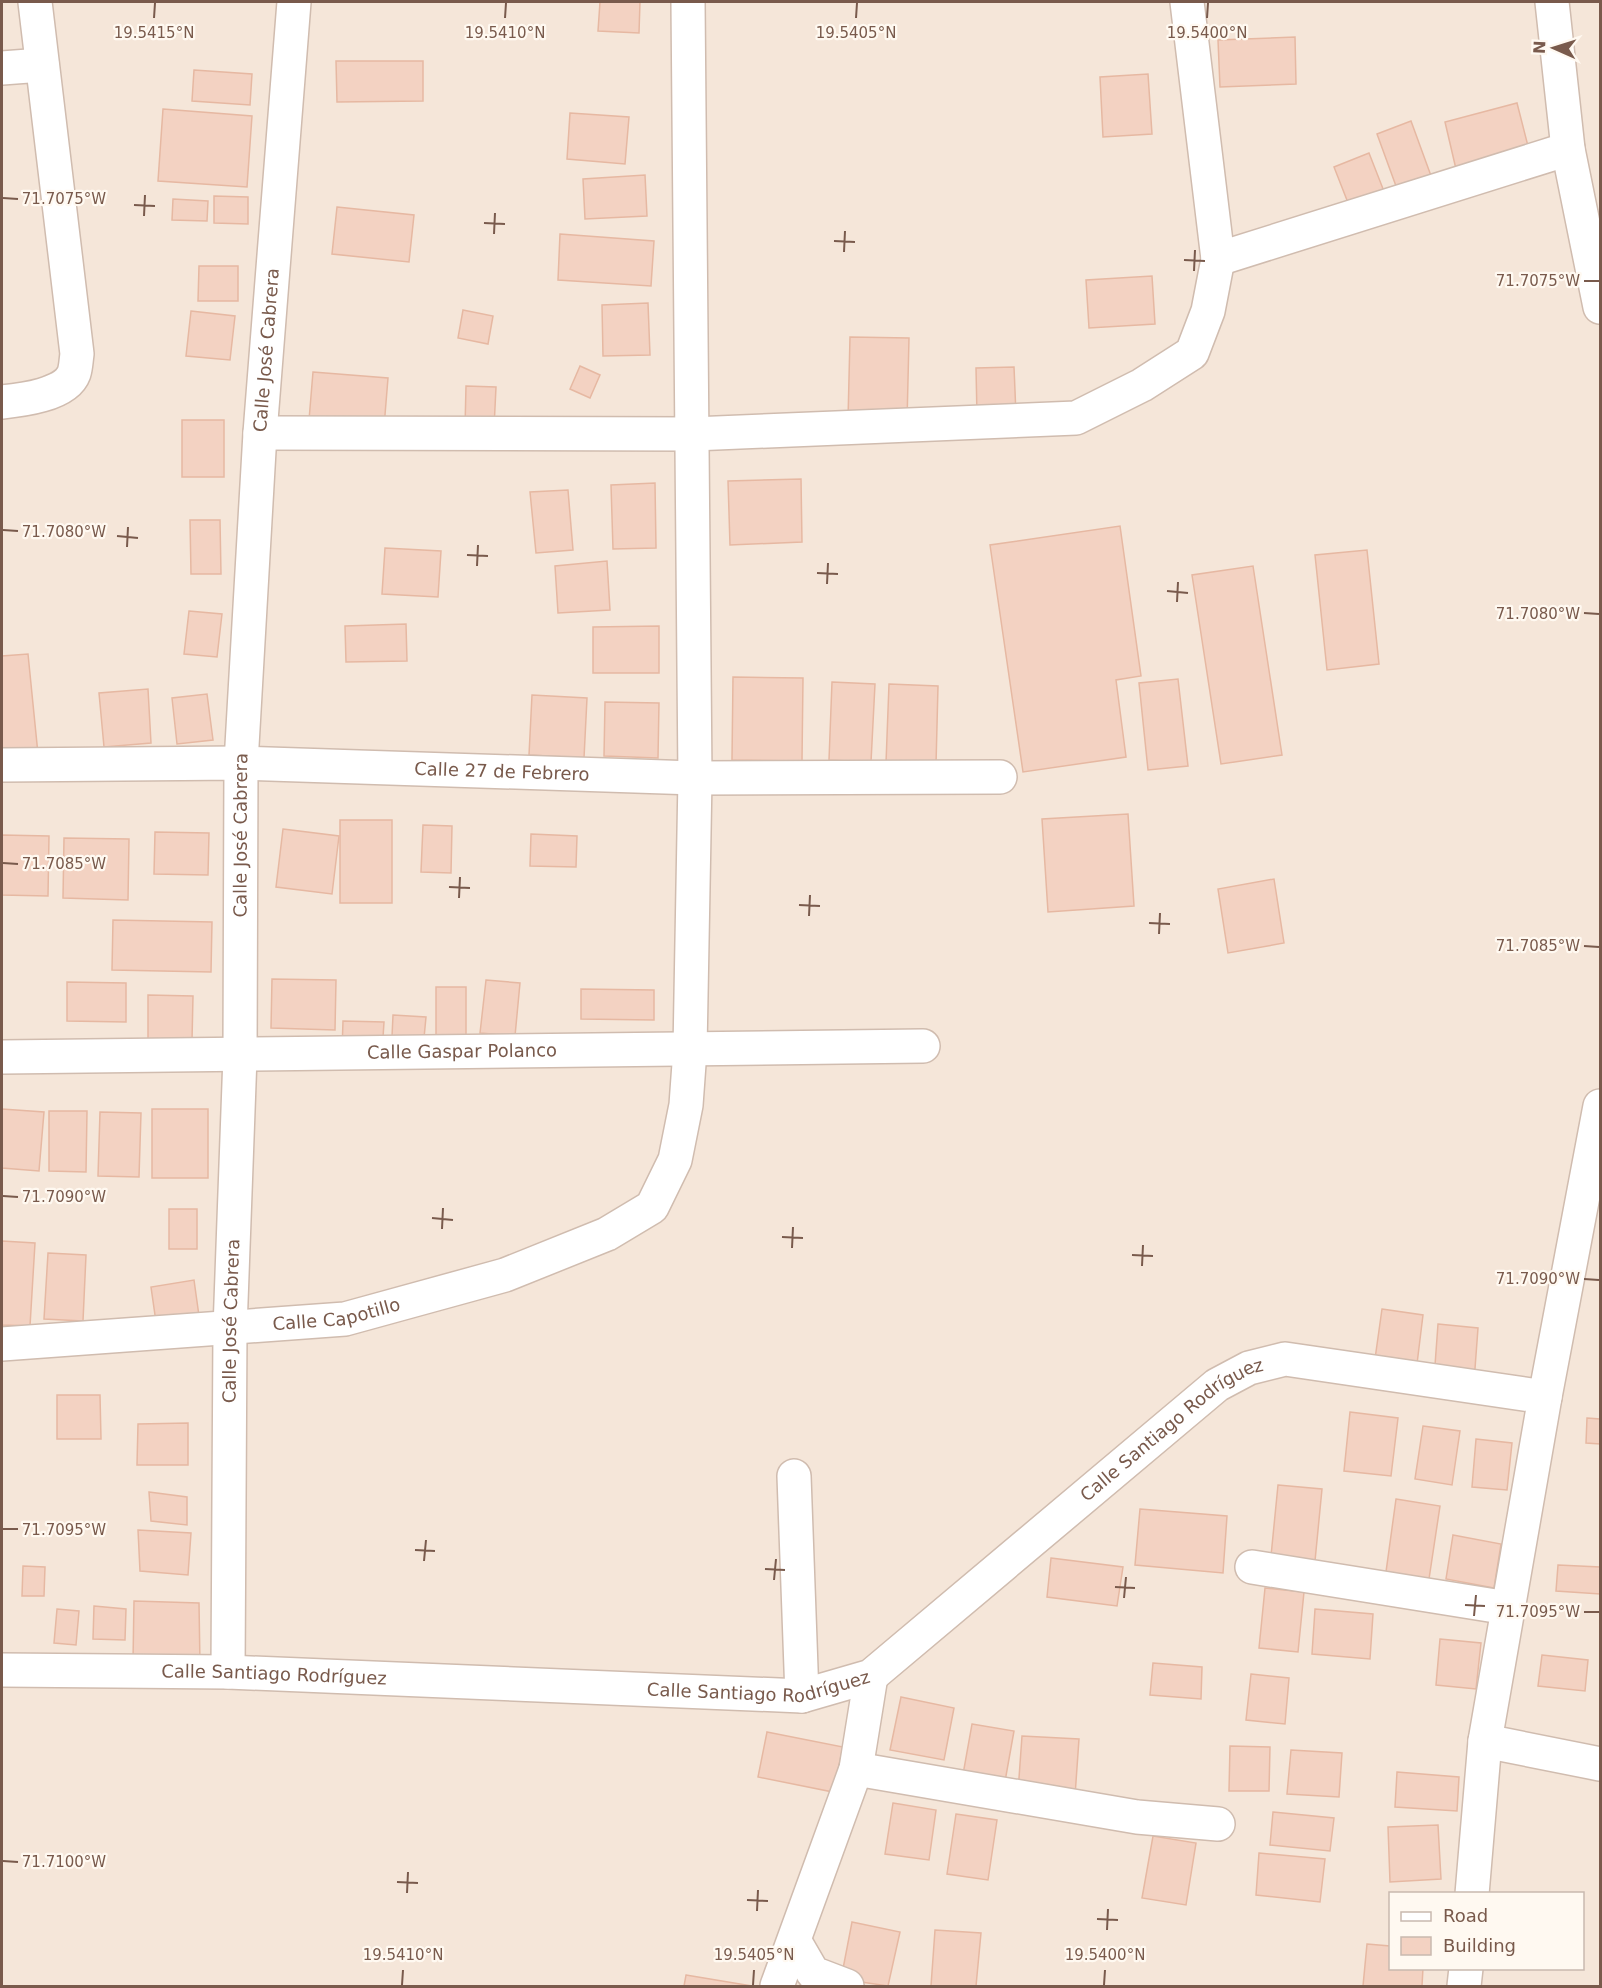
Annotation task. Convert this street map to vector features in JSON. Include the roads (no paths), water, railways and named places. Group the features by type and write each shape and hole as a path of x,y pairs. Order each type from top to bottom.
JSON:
{"street":[{"path":"2,402 28,400 59,388 73,375 77,354 35,2"},
{"name":"Calle José Cabrera","path":"228,1672 230,1329 240,1056 241,763 260,433 294,2"},
{"path":"688,2 695,778 690,1050"},
{"path":"260,433 693,434 1076,418 1142,385 1192,353 1208,312 1218,260 1187,2"},
{"path":"1552,2 1568,149 1600,307"},
{"path":"2,68 42,65"},
{"path":"1218,260 1568,149"},
{"name":"Calle 27 de Febrero","path":"2,765 241,763 695,778 1000,777"},
{"name":"Calle Gaspar Polanco","path":"2,1057 240,1056 923,1046"},
{"name":"Calle Capotillo","path":"2,1344 345,1319 505,1275 606,1234 652,1207 675,1160 686,1105 690,1050"},
{"path":"1472,1892 1485,1741 1545,1396 1600,1106"},
{"name":"Calle Santiago Rodríguez","path":"2,1670 228,1672 802,1696 871,1676 1217,1385 1249,1368 1285,1359 1545,1396"},
{"path":"794,1476 802,1696"},
{"path":"1252,1567 1508,1608"},
{"path":"777,1986 795,1942 856,1769 871,1676"},
{"path":"1485,1741 1600,1764"},
{"path":"856,1769 1137,1817 1218,1824"},
{"path":"795,1942 813,1973 847,1986"},
{"path":"1464,1986 1466,1970"}]}
